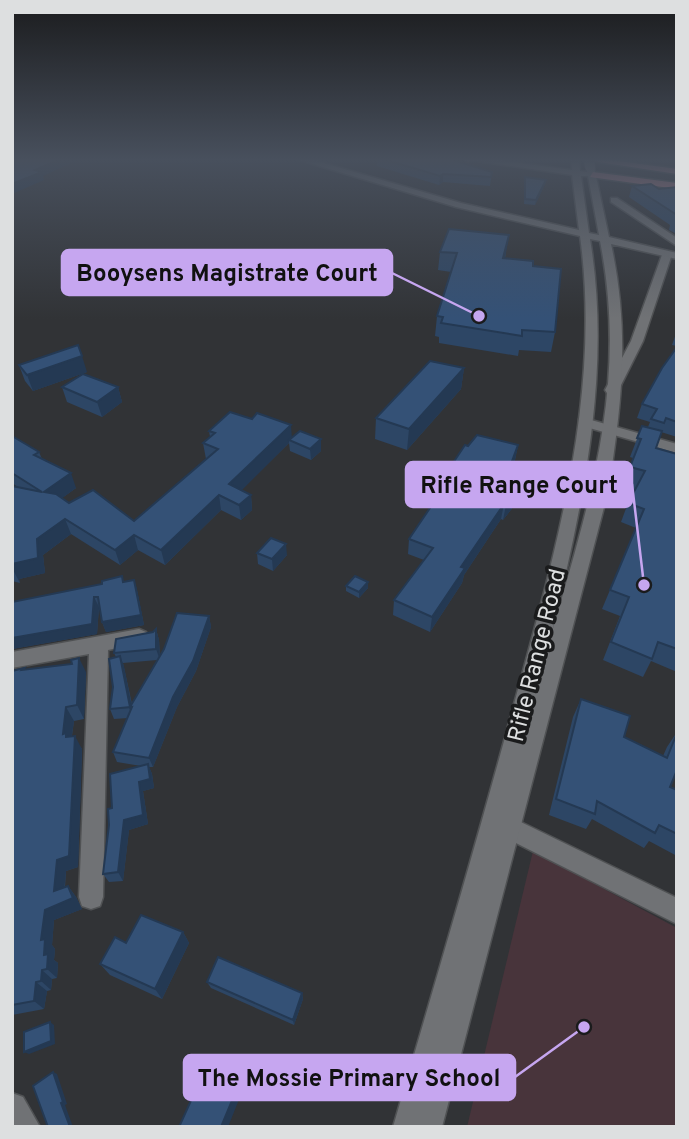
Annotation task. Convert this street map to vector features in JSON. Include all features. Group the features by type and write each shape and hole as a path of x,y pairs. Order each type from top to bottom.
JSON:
{"main road":[{"path":"489,212 546,226 584,229 604,240 672,255 645,327 628,364 612,390"},
{"name":"Rifle Range Road","path":"427,1127 502,824 574,491 591,379 594,291 582,212"},
{"name":"Rifle Range Road","path":"408,1127 502,824 600,492 611,429 617,325 614,283 599,212"},
{"path":"632,212 677,243"},
{"path":"584,422 677,449"},
{"path":"12,660 149,635"},
{"path":"91,897 99,644"},
{"path":"502,824 677,911"},
{"path":"12,1108 25,1127"}],"shaded area":[{"path":"533,851 677,928 677,1127 467,1127"}],"building":[{"path":"449,229 509,235 503,258 533,261 533,266 561,269 555,332 522,330 522,336 441,323 443,317 437,316 457,253 440,252"},
{"path":"78,345 82,356 27,375 19,365"},
{"path":"677,347 677,422 666,418 664,423 651,419 657,409 642,404"},
{"path":"430,361 464,368 409,429 376,418"},
{"path":"83,374 118,387 97,402 62,387"},
{"path":"230,412 252,419 257,413 291,425 229,484 251,495 239,505 219,495 161,550 134,535 115,550 65,519 37,539 38,558 12,564 12,486 42,492 12,473 12,436 39,452 34,455 71,473 44,492 56,494 69,503 93,490 134,521 218,449 203,443 215,433 209,431"},
{"path":"642,426 662,431 656,448 677,454 677,649 658,642 652,659 611,642 629,597 610,590 644,509 628,503 645,471 630,467 641,439 637,438"},
{"path":"300,431 321,439 310,449 289,440"},
{"path":"477,435 518,445 508,472 527,478 506,505 504,504 461,567 465,568 432,617 394,600 433,548 409,539 457,468 451,466 465,445 468,446"},
{"path":"271,538 286,544 272,559 257,553"},
{"path":"122,576 123,582 134,580 141,615 102,622 98,597 94,597 92,624 12,638 12,602 102,584 102,581"},
{"path":"355,576 368,582 359,592 346,586"},
{"path":"177,613 209,616 193,661 173,697 149,758 113,752 132,707 110,709 113,687 109,659 120,656 130,707 164,649"},
{"path":"156,629 156,649 114,653 116,639 153,632"},
{"path":"79,658 77,705 66,707 63,734 66,733 66,737 75,736 69,856 57,860 54,891 68,886 73,898 45,910 41,940 45,939 47,969 42,970 41,981 36,982 34,1001 12,1005 12,671 72,664 71,660"},
{"path":"581,699 630,716 624,737 667,758 677,733 677,770 670,787 677,790 677,834 659,825 655,833 597,801 595,814 556,799"},
{"path":"148,764 150,779 139,782 143,815 124,820 118,872 103,874 109,825 108,809 112,808 110,774"},
{"path":"141,915 183,932 155,989 100,964 115,937 126,943"},
{"path":"218,957 302,993 293,1020 207,982"},
{"path":"50,1022 51,1041 24,1052 24,1032"},
{"path":"53,1072 70,1127 48,1127 33,1086"},
{"path":"203,1074 236,1091 221,1127 179,1127"}],"place":[{"name":"Booysens Magistrate Court","path":"479,316"},
{"name":"Rifle Range Court","path":"644,585"},
{"name":"The Mossie Primary School","path":"584,1027"}]}
